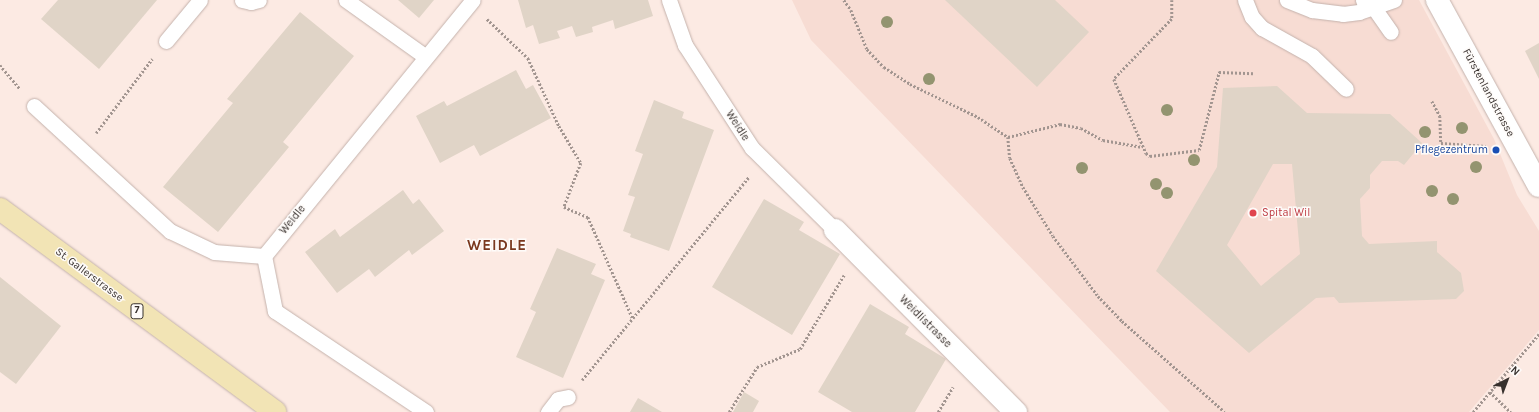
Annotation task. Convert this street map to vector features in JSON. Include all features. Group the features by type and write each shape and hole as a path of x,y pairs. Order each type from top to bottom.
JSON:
{"main road":[{"name":"St. Gallerstrasse","path":"0,209 275,412"}],"street":[{"name":"Fürstenlandstrasse","path":"1438,0 1536,176"},
{"name":"Weidlistrasse","path":"835,230 1016,412"}],"lane":[{"path":"166,41 200,0"},
{"path":"242,0 251,2 259,0"},
{"path":"346,0 426,57"},
{"name":"Weidle","path":"669,0 685,45 752,148 835,230"},
{"path":"1245,0 1252,17 1262,28 1312,56 1346,89"},
{"path":"1288,0 1325,13 1359,12 1368,4 1394,0"},
{"name":"Weidle","path":"264,256 472,2"},
{"path":"1368,4 1391,32"},
{"path":"34,106 170,231 214,252 264,256 274,311 426,412"},
{"path":"548,412 558,399 568,397"}],"path":[{"path":"844,0 851,10 867,49 884,67 916,87 978,117 1008,137 1060,124 1080,128 1103,140 1142,147"},
{"path":"1172,0 1172,19 1114,79 1142,147 1150,156 1199,150 1219,72 1253,73"},
{"path":"472,2 528,58 559,126 581,163 564,207 588,217 633,319"},
{"path":"82,151 166,41"},
{"path":"0,65 34,106"},
{"path":"1432,101 1440,116 1441,144 1486,146 1493,144"},
{"path":"1008,137 1010,158 1023,187 1053,236 1098,296 1122,321 1225,412"},
{"path":"568,397 763,159"},
{"path":"729,412 757,367 800,349 857,252"},
{"path":"1473,412 1539,334"},
{"path":"1490,392 1511,412"}],"shaded area":[{"name":"Spital Wil","path":"792,0 1419,0 1494,139 1517,195 1539,231 1539,330 1469,412 1170,412 811,40"}],"building":[{"path":"58,0 157,0 99,69 41,19"},
{"path":"398,0 434,0 419,18"},
{"path":"518,0 648,0 653,16 615,29 613,20 592,27 593,32 576,37 572,26 557,31 560,38 539,44 533,25 526,28"},
{"path":"945,0 1055,0 1089,32 1037,87"},
{"path":"300,12 354,56 283,142 289,147 218,232 163,187 233,103 227,99"},
{"path":"1539,43 1539,79 1525,51"},
{"path":"516,70 526,89 533,85 551,118 480,156 474,145 440,163 416,116 444,101 447,106"},
{"path":"1277,86 1307,113 1390,114 1422,143 1404,165 1398,161 1382,161 1370,175 1370,188 1360,199 1362,236 1369,244 1437,241 1437,252 1461,273 1464,291 1456,299 1339,303 1334,297 1316,298 1249,353 1156,271 1217,167 1223,88","holes":["1273,164 1292,164 1300,254 1261,286 1227,245"]},
{"path":"654,100 684,112 682,118 714,130 669,251 630,237 631,234 623,231 635,197 628,195 643,154 635,151"},
{"path":"403,190 413,204 419,199 444,231 412,255 409,250 375,277 369,269 337,293 305,252 335,229 340,237"},
{"path":"764,199 804,222 799,230 840,254 792,335 712,287"},
{"path":"557,248 596,264 591,274 605,280 563,378 516,357 536,312 530,309"},
{"path":"0,277 61,326 16,384 0,372"},
{"path":"870,304 909,327 905,334 946,359 915,412 852,412 818,392"},
{"path":"744,392 759,401 753,412 733,412"},
{"path":"638,398 662,412 630,412"}],"place":[{"name":"Pflegezentrum","path":"1496,150"},
{"name":"Spital Wil","path":"1253,213"}],"district":[{"name":"WEIDLE","path":"497,246"}]}
